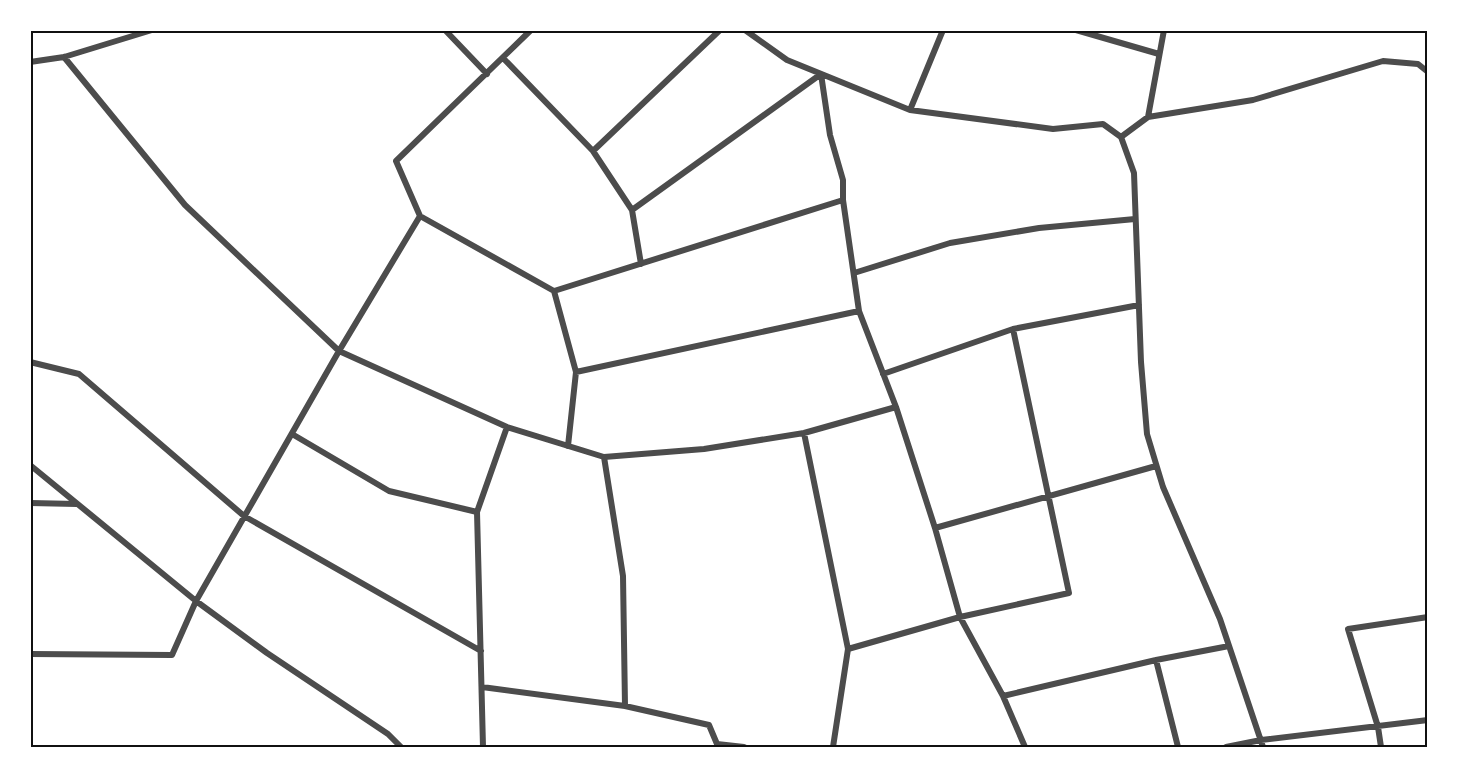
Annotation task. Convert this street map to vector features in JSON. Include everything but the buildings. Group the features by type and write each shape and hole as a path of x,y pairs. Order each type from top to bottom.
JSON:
{"street":[{"path":"30,62 64,57 152,30"},
{"path":"445,30 487,74"},
{"path":"531,30 396,161 420,216 554,291 576,372 568,446"},
{"path":"593,151 720,30"},
{"path":"910,110 943,30"},
{"path":"1076,30 1159,54"},
{"path":"1148,117 1164,30"},
{"path":"748,31 787,60 910,110 1053,129 1103,124 1121,137 1134,173 1147,434 1163,487 1220,619 1263,747"},
{"path":"64,57 185,205 339,351 507,427 604,457 704,449 804,433 896,407"},
{"path":"503,58 593,151 632,210 641,264"},
{"path":"1121,137 1148,117 1253,100 1383,61 1418,64 1428,72"},
{"path":"632,210 821,74"},
{"path":"821,74 830,135 843,180 843,200 859,311 896,407 935,528 960,617 1003,696 1025,747"},
{"path":"554,291 843,200"},
{"path":"30,654 172,655 196,601 244,516 420,216"},
{"path":"854,273 950,243 1039,228 1136,219"},
{"path":"883,374 1013,330 1139,305"},
{"path":"576,372 859,311"},
{"path":"848,649 960,617 1069,593 1013,330"},
{"path":"30,362 79,374 244,516 481,651"},
{"path":"483,747 477,512 507,427"},
{"path":"804,433 848,649 833,747"},
{"path":"292,434 389,491 477,512"},
{"path":"604,457 623,576 625,706"},
{"path":"30,465 196,601 267,653 388,734 401,747"},
{"path":"935,528 1156,466"},
{"path":"30,502 78,504"},
{"path":"1381,747 1378,727 1348,629 1428,617"},
{"path":"1003,696 1156,660 1229,646"},
{"path":"1156,660 1178,747"},
{"path":"482,687 625,706 709,725 717,744 744,747"},
{"path":"1226,747 1261,740 1428,720"}]}
